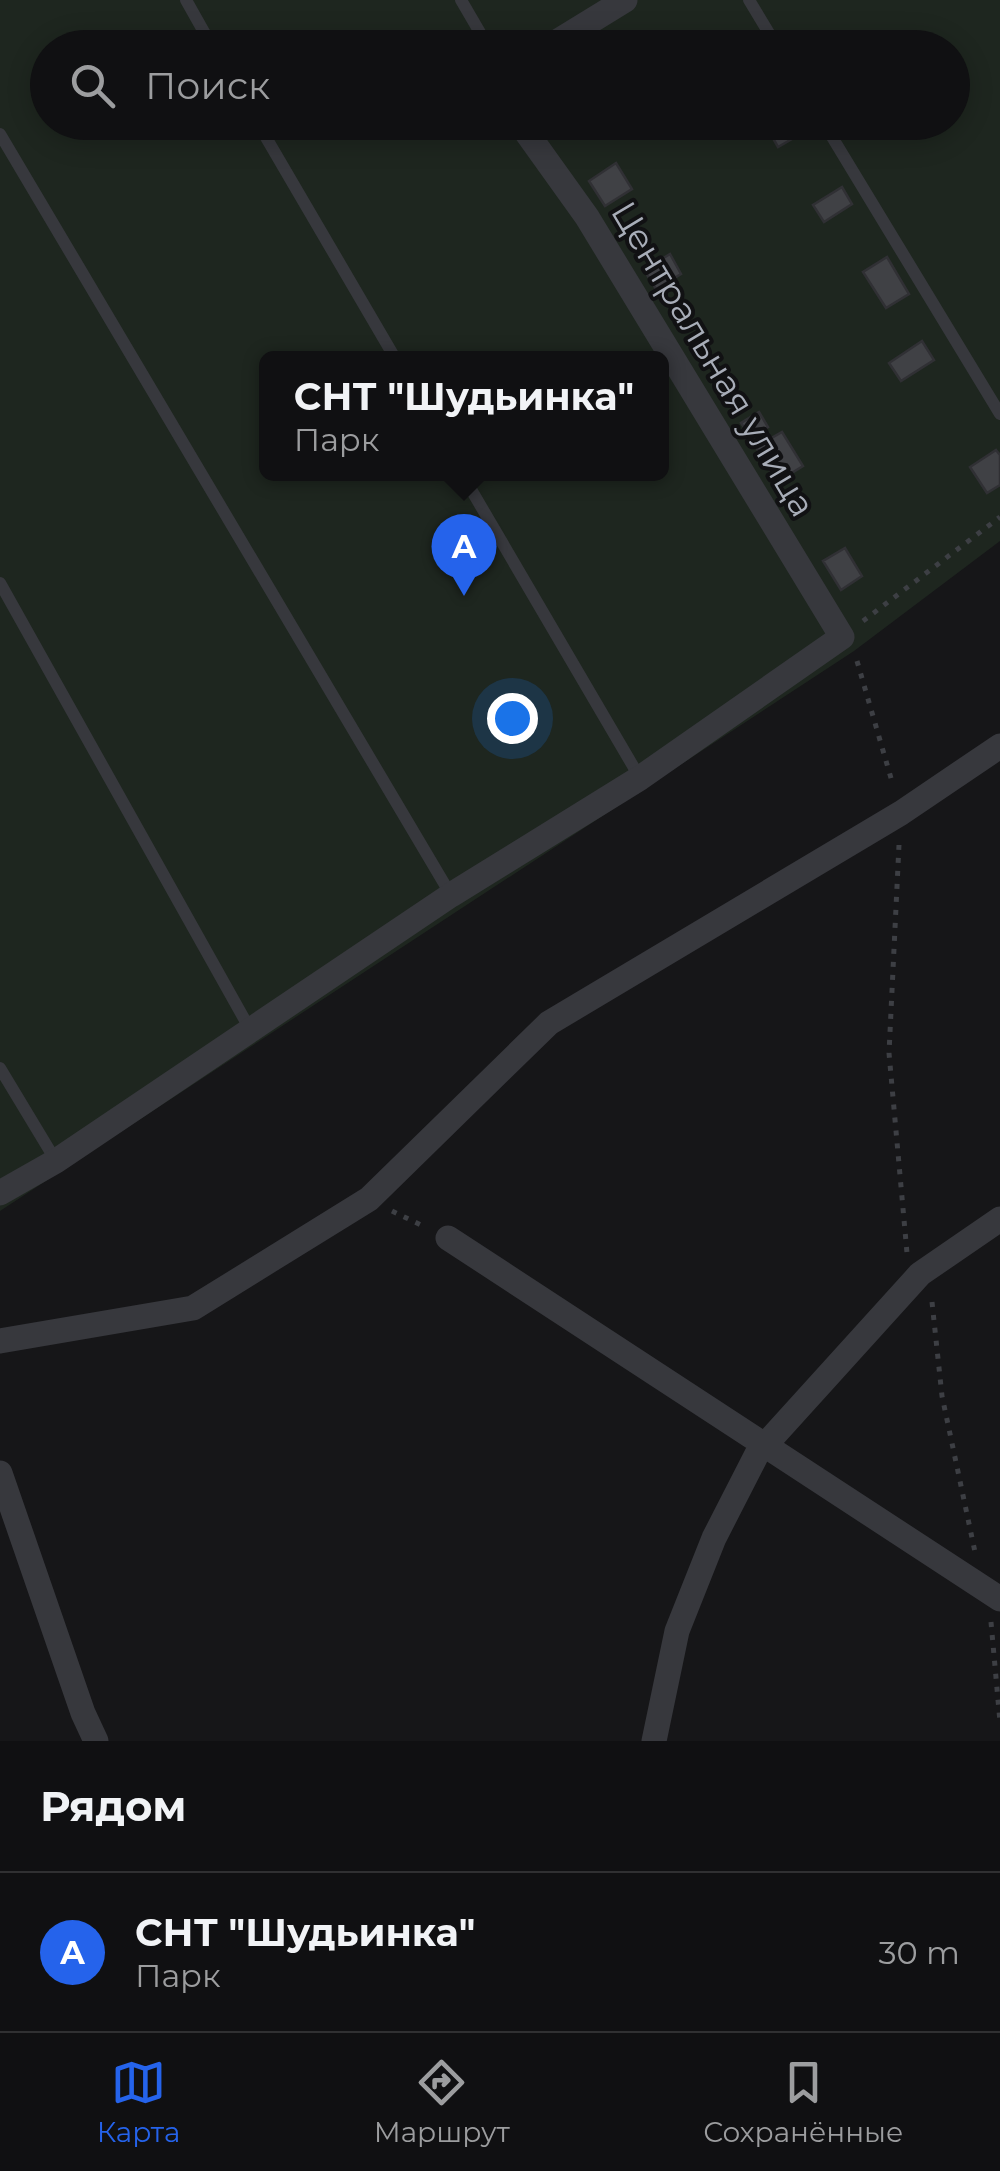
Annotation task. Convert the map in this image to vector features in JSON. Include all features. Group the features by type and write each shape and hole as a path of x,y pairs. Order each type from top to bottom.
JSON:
{"street":[{"path":"576,30 625,0"},
{"name":"Центральная улица","path":"532,140 586,217 668,351"},
{"name":"Центральная улица","path":"669,353 842,637"},
{"path":"0,1192 56,1161 451,895 640,778 842,637"},
{"path":"0,1341 194,1308 369,1200 549,1023 901,812 1000,746"},
{"path":"654,1741 677,1631 714,1538 757,1454 920,1274 1000,1219"},
{"path":"448,1238 1000,1599"},
{"path":"0,1473 96,1741"}],"lane":[{"path":"186,0 204,30"},
{"path":"460,0 478,30"},
{"path":"749,0 767,30"},
{"path":"0,134 451,895"},
{"path":"268,140 391,351"},
{"path":"834,140 1000,414"},
{"path":"466,481 640,778"},
{"path":"0,583 251,1031"},
{"path":"0,1068 56,1161"}],"path":[{"path":"901,812 854,652 842,637 1000,516"},
{"path":"369,1200 448,1238"}],"shaded area":[{"path":"0,0 1000,0 1000,541 854,651 0,1211"}],"building":[{"path":"616,163 632,189 605,206 589,181"},
{"path":"842,187 852,204 824,222 813,205"},
{"path":"670,254 681,274 656,289 644,270"},
{"path":"887,257 909,294 886,308 863,272"},
{"path":"922,341 934,360 901,381 889,363"},
{"path":"759,412 768,427 751,438 741,423"},
{"path":"782,432 803,466 777,482 756,447"},
{"path":"996,450 1000,455 1000,485 987,493 970,467"},
{"path":"845,548 862,576 841,590 823,561"}],"place":[{"name":"СНТ \"Шудьинка\"","path":"464,596"}]}
